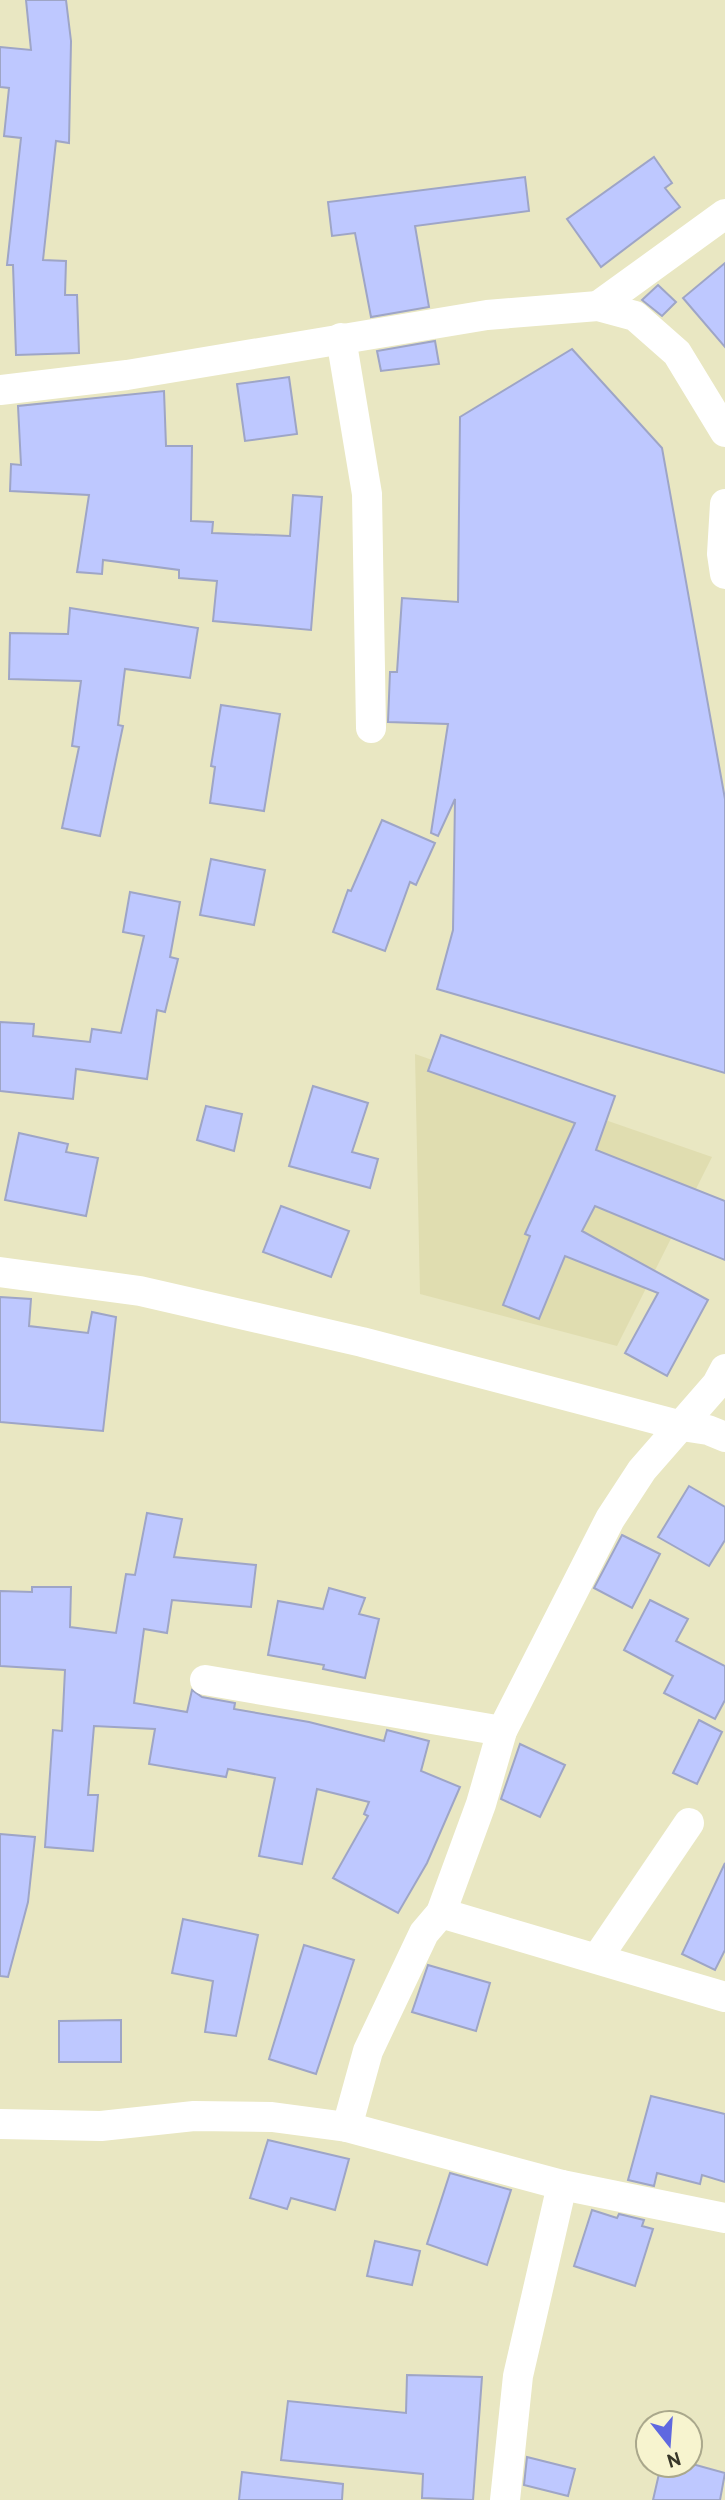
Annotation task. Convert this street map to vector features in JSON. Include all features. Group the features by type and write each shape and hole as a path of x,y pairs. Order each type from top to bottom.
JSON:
{"street":[{"path":"598,306 725,214"},
{"path":"0,390 127,375 487,315 598,306 635,316 677,353 725,432"},
{"path":"341,338 368,494 371,728"},
{"path":"725,504 722,554 725,573"},
{"path":"0,1272 140,1291 362,1342 682,1426 708,1430 725,1437"},
{"path":"347,2127 368,2051 424,1933 441,1913 481,1804 502,1731 610,1519 642,1470 717,1384 725,1368"},
{"path":"205,1680 502,1731"},
{"path":"598,1957 689,1824"},
{"path":"441,1913 598,1957 725,1997"},
{"path":"0,2124 101,2126 194,2116 259,2117 347,2127 562,2185 725,2218"},
{"path":"505,2500 518,2376 562,2185"}],"shaded area":[{"path":"415,1054 712,1157 617,1346 420,1294"}],"building":[{"path":"26,0 66,0 71,41 69,143 56,141 43,260 66,261 65,295 77,295 79,353 16,355 13,265 7,265 21,138 4,136 9,88 0,87 0,47 31,50"},
{"path":"654,157 672,183 665,188 680,207 601,267 567,219"},
{"path":"525,177 529,211 415,226 429,307 371,317 355,233 332,236 328,202"},
{"path":"725,263 725,347 683,298"},
{"path":"658,285 676,302 662,316 642,300"},
{"path":"435,341 439,364 381,371 377,351"},
{"path":"572,349 662,448 725,799 725,1073 437,989 453,930 455,799 438,836 431,833 448,724 388,722 390,672 397,672 402,598 458,602 460,417"},
{"path":"289,377 297,434 245,441 237,384"},
{"path":"164,391 166,446 192,446 191,521 213,522 212,533 290,536 293,495 322,497 311,630 213,621 217,581 179,578 179,570 103,560 102,574 77,572 89,495 10,491 11,464 21,465 18,406"},
{"path":"70,608 198,628 190,678 125,669 118,725 123,726 100,836 62,828 79,747 72,746 81,681 9,679 10,633 68,634"},
{"path":"221,705 280,714 264,811 210,803 215,767 211,766"},
{"path":"382,820 435,843 416,885 410,882 385,951 333,932 348,890 351,891"},
{"path":"211,859 265,870 254,925 200,915"},
{"path":"130,892 180,902 170,957 178,959 165,1012 157,1010 147,1079 76,1069 73,1099 0,1091 0,1022 34,1024 33,1036 90,1042 92,1029 121,1033 144,936 123,932"},
{"path":"441,1035 615,1096 596,1150 725,1201 725,1260 595,1206 582,1231 708,1300 667,1376 625,1353 658,1293 565,1256 539,1319 503,1305 530,1236 525,1234 575,1123 428,1071"},
{"path":"313,1086 368,1103 352,1152 378,1159 370,1188 289,1166"},
{"path":"206,1106 242,1114 234,1151 197,1140"},
{"path":"19,1133 68,1144 66,1152 98,1158 86,1216 5,1200"},
{"path":"281,1206 349,1231 331,1277 263,1252"},
{"path":"0,1297 31,1299 29,1326 88,1333 92,1312 116,1317 103,1431 0,1422"},
{"path":"689,1486 725,1507 725,1540 709,1566 658,1537"},
{"path":"147,1513 182,1519 174,1557 256,1565 251,1607 172,1600 167,1633 144,1629 134,1703 187,1712 192,1690 202,1697 235,1703 234,1709 309,1722 384,1741 387,1730 429,1741 421,1771 460,1787 427,1863 398,1913 333,1878 368,1816 364,1814 369,1802 317,1789 302,1864 259,1856 275,1778 228,1769 226,1777 149,1764 155,1729 94,1726 88,1795 98,1795 93,1851 45,1847 53,1730 62,1731 65,1670 0,1666 0,1591 32,1592 32,1587 71,1587 70,1627 116,1633 126,1574 135,1575"},
{"path":"622,1535 660,1554 632,1608 594,1588"},
{"path":"329,1588 365,1598 359,1614 379,1619 365,1678 323,1669 324,1665 268,1655 278,1601 323,1609"},
{"path":"650,1600 688,1619 676,1641 725,1666 725,1700 715,1719 664,1693 673,1676 624,1650"},
{"path":"699,1720 722,1732 697,1784 673,1773"},
{"path":"520,1744 565,1765 540,1817 501,1799"},
{"path":"0,1834 35,1837 28,1902 8,1977 0,1976"},
{"path":"725,1863 725,1950 715,1970 682,1954"},
{"path":"183,1919 258,1935 236,2036 205,2032 213,1981 172,1973"},
{"path":"304,1945 354,1960 316,2074 269,2059"},
{"path":"428,1965 490,1983 476,2031 412,2012"},
{"path":"121,2020 121,2062 59,2062 59,2021"},
{"path":"651,2096 725,2114 725,2182 702,2175 700,2184 657,2173 654,2186 628,2180"},
{"path":"268,2140 349,2159 335,2210 291,2198 287,2209 250,2198"},
{"path":"450,2173 511,2190 487,2265 427,2244"},
{"path":"592,2210 617,2218 619,2214 644,2220 642,2226 653,2229 635,2286 574,2266"},
{"path":"375,2241 420,2251 412,2285 367,2276"},
{"path":"407,2375 482,2377 473,2500 422,2498 423,2474 281,2460 288,2401 406,2413"},
{"path":"527,2457 575,2469 568,2496 524,2485"},
{"path":"704,2467 725,2473 720,2500 653,2500 658,2479 704,2479"},
{"path":"242,2472 343,2484 342,2500 239,2500"}]}
